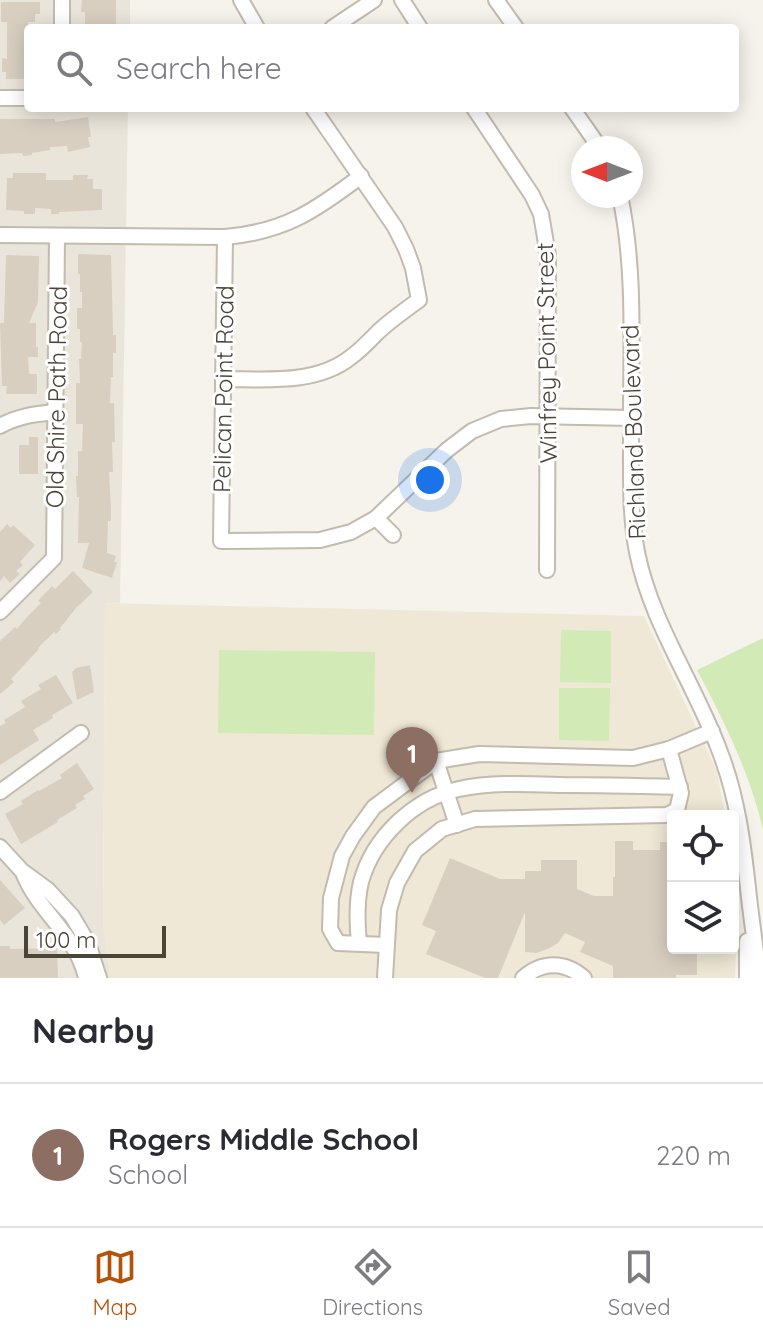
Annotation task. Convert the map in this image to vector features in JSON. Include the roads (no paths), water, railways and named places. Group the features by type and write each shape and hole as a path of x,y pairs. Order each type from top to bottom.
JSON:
{"street":[{"path":"62,0 62,24"},
{"path":"241,0 255,24"},
{"path":"338,24 374,0"},
{"path":"402,0 417,24"},
{"path":"496,0 513,24"},
{"path":"0,98 24,98"},
{"path":"223,379 281,379 331,369 350,358 419,300 413,268 395,227 316,112"},
{"name":"Winfrey Point Street","path":"477,112 532,195 546,234 547,570"},
{"path":"575,112 592,136"},
{"path":"0,235 252,235 298,219 323,205 361,176"},
{"name":"Richland Boulevard","path":"622,208 630,257 632,514 636,549 644,584 660,623 724,762 744,848 759,978"},
{"name":"Old Shire Path Road","path":"0,612 54,558 57,236"},
{"name":"Pelican Point Road","path":"225,237 221,541 320,540 351,532 376,518"},
{"path":"0,426 30,414 55,412"},
{"path":"393,535 376,518 447,450 472,431 501,419 547,416 631,418"},
{"path":"386,945 338,943 330,929 331,898 342,856 374,807 436,761 479,754 633,758 669,749 712,731"},
{"path":"0,792 81,733"},
{"path":"385,978 389,910 397,883 415,851 442,829 475,819 667,815 677,810 681,793 669,749"},
{"path":"436,761 457,825"},
{"path":"359,943 357,913 362,881 376,850 398,821 429,800 456,789 497,784 680,787"},
{"path":"0,847 72,916 88,943 99,978"},
{"path":"22,871 29,888 72,945 86,978"},
{"name":"Richland Boulevard","path":"747,978 748,888"},
{"path":"523,978 538,968 554,965 569,968 584,978"}],"place":[{"name":"Rogers Middle School","path":"412,793"}]}
